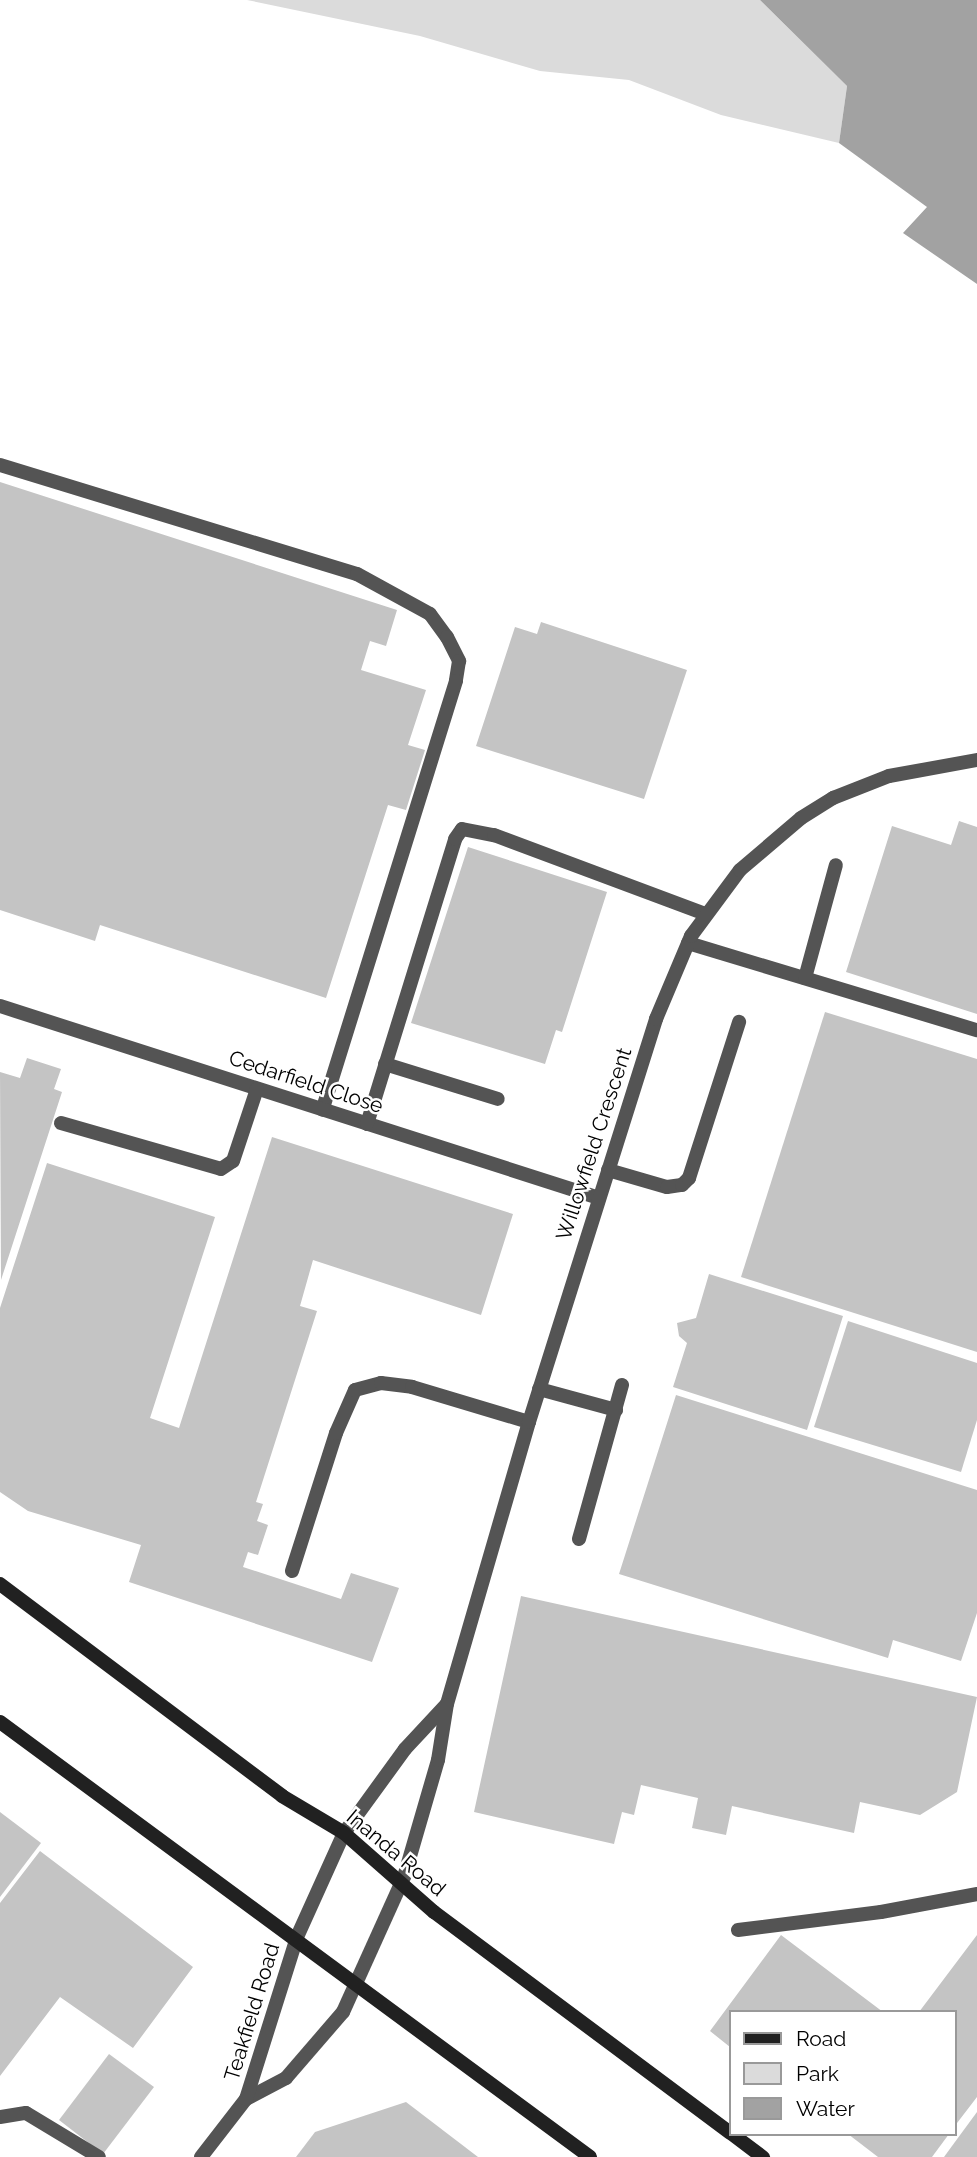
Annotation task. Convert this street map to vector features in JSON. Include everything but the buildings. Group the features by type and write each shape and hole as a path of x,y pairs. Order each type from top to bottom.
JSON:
{"main road":[{"name":"Inanda Road","path":"0,1584 282,1796 344,1833 401,1886 729,2132"},
{"path":"0,1721 297,1937 590,2157"},
{"name":"Inanda Road","path":"734,2136 763,2157"}],"street":[{"path":"0,465 357,574 430,614 447,637 458,662 456,681 323,1110"},
{"name":"Willowfield Crescent","path":"355,1983 401,1886 435,1772 447,1704 539,1389 656,1018 688,943 705,914 766,844 833,799 888,776 977,760"},
{"path":"367,1124 455,839 462,828 494,835 705,914"},
{"path":"805,978 836,865"},
{"path":"688,943 977,1030"},
{"name":"Cedarfield Close","path":"0,1006 599,1199"},
{"path":"608,1170 667,1187 682,1185 689,1178 739,1022"},
{"path":"385,1064 498,1099"},
{"path":"61,1123 221,1169 233,1161 257,1089"},
{"path":"292,1571 336,1433 355,1390 380,1383 412,1387 529,1422"},
{"path":"579,1539 622,1385"},
{"path":"539,1389 615,1410"},
{"name":"Willowfield Crescent","path":"297,1937 344,1833 405,1749 447,1704"},
{"path":"738,1930 881,1912 977,1894"},
{"name":"Teakfield Road","path":"201,2157 246,2099 297,1937"},
{"name":"Teakfield Road","path":"246,2099 286,2078 343,2012 355,1983"},
{"path":"0,2117 26,2113 99,2157"}],"green space":[{"path":"247,0 760,0 847,86 839,143 721,115 629,80 540,71 420,36"}],"water":[{"path":"760,0 977,0 977,284 903,233 927,207 839,143 847,86"}]}
